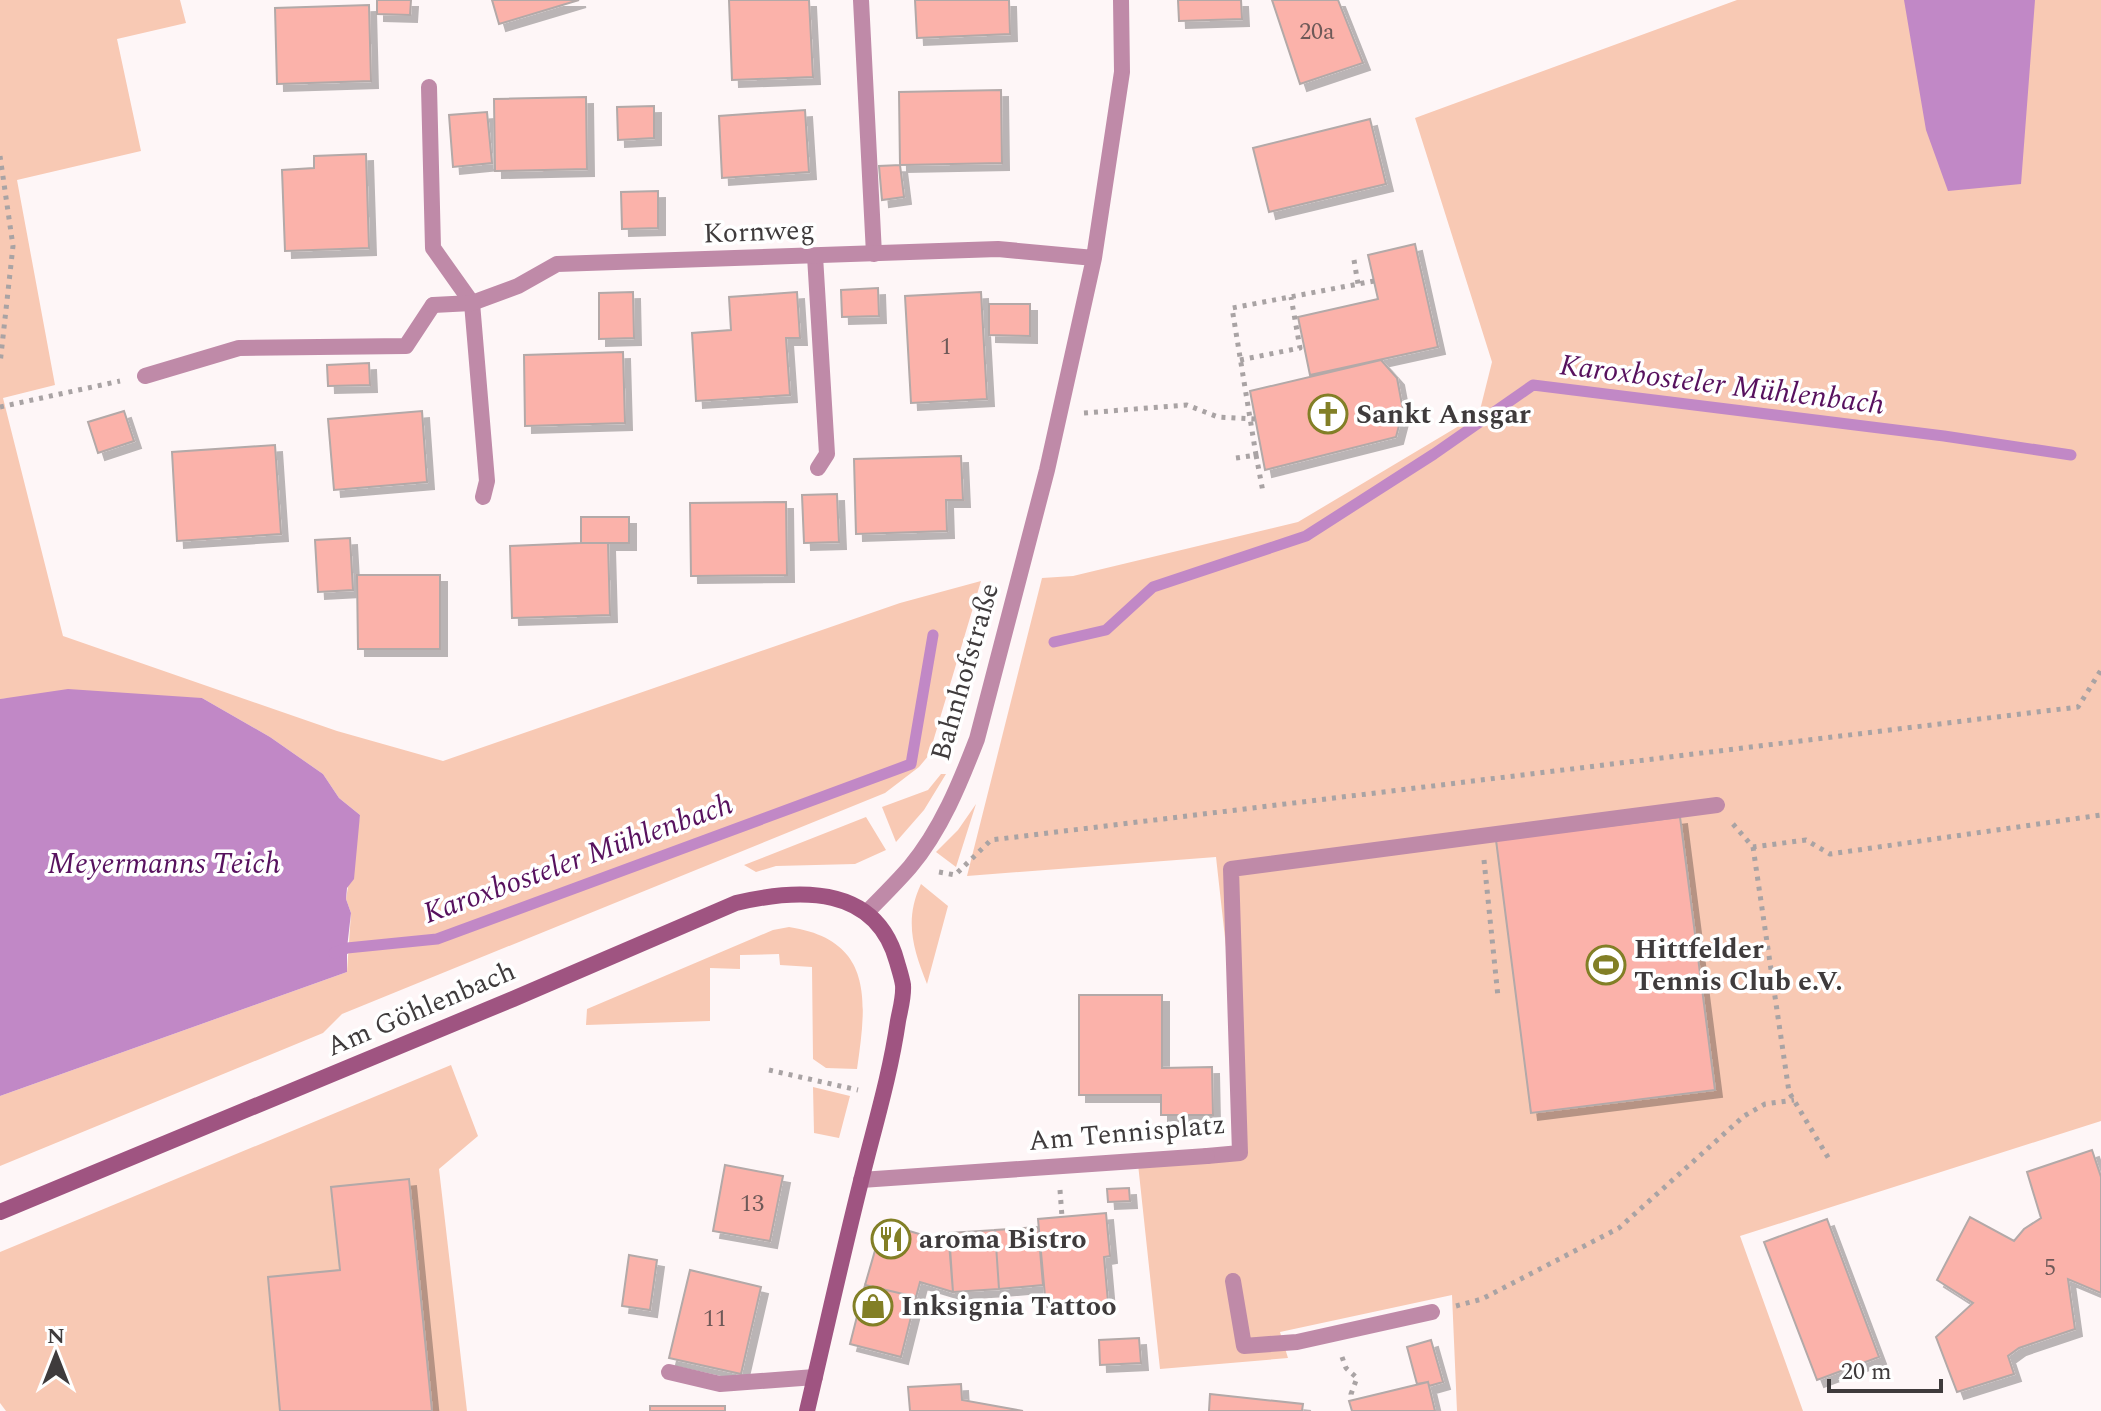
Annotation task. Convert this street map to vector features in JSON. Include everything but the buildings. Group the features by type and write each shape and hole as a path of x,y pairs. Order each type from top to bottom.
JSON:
{"street":[{"path":"861,0 874,254"},
{"name":"Bahnhofstraße","path":"866,913 911,866 952,798 977,739 1059,415 1094,258 1122,72 1121,0"},
{"path":"429,87 433,248 472,303 487,481 483,497"},
{"name":"Kornweg","path":"145,376 239,348 406,346 433,305 472,303 518,286 557,264 998,249 1094,258"},
{"path":"815,256 827,454 818,468"},
{"path":"1481,835 1717,805"},
{"name":"Am Tennisplatz","path":"861,1180 1240,1153 1231,869 1481,835"},
{"name":"Am Göhlenbach","path":"0,1212 498,1006 736,903 782,894 823,895 866,913"},
{"path":"807,1411 884,1095 903,986 891,942 866,913"},
{"path":"1233,1281 1244,1346 1297,1342 1432,1312"},
{"path":"669,1372 720,1384 815,1377"}],"path":[{"path":"0,156 13,246 0,364"},
{"path":"1354,260 1358,284"},
{"path":"1263,492 1232,308 1374,281"},
{"path":"1240,360 1302,347 1291,297"},
{"path":"0,407 145,376"},
{"path":"1059,415 1187,405 1218,417 1252,419"},
{"path":"1236,458 1256,455"},
{"path":"911,866 955,875 991,840 2078,707 2101,670"},
{"path":"1717,805 1753,847 1789,1092 1829,1159"},
{"path":"1753,847 1806,840 1830,854 2101,815"},
{"path":"1481,835 1498,997"},
{"path":"769,1070 884,1095"},
{"path":"1432,1312 1482,1299 1619,1228 1744,1116 1765,1104 1794,1100"},
{"path":"1334,1333 1346,1368 1357,1378 1352,1400"}],"shaded area":[{"path":"0,0 180,0 186,23 117,39 141,151 17,180 55,385 3,398 63,636 337,731 443,761 900,603 981,581 929,755 919,767 885,793 342,1014 323,1033 0,1166 0,1096 347,972 351,913 346,899 360,815 339,798 323,774 270,737 202,698 0,699"},
{"path":"1737,0 2101,0 2101,1121 1740,1236 1803,1411 1457,1411 1452,1295 1280,1332 1288,1358 1160,1369 1138,1164 1237,1155 1229,974 1216,857 967,876 1042,578 1073,576 1298,522 1479,414 1492,362 1415,118"},
{"path":"941,774 946,774 924,810 896,842 882,807 928,790"},
{"path":"976,804 956,867 936,852 958,830"},
{"path":"866,817 886,850 855,864 776,866 756,872 744,865"},
{"path":"921,884 948,906 927,984 912,934 913,910"},
{"path":"789,927 817,934 837,945 851,959 859,977 862,997 863,1020 857,1069 826,1068 813,1059 812,967 780,965 779,954 740,955 740,969 710,968 710,1021 586,1025 587,1009 773,930"},
{"path":"451,1065 478,1136 439,1169 467,1411 6,1411 0,1403 0,1252"},
{"path":"813,1087 850,1096 839,1138 814,1133"}],"water":[{"path":"1904,0 2035,0 2021,184 1948,191 1926,130"},
{"name":"Meyermanns Teich","path":"68,689 202,698 270,737 323,774 339,798 360,815 354,879 347,888 346,899 351,913 347,972 0,1096 0,699"}],"waterway":[{"name":"Karoxbosteler Mühlenbach","path":"1054,642 1106,630 1153,587 1306,536 1434,454 1533,385 1944,436 2071,455"},
{"name":"Karoxbosteler Mühlenbach","path":"334,953 347,948 437,939 911,764 933,635"}],"place":[{"name":"Sankt Ansgar","path":"1328,414"},
{"name":"Hittfelder Tennis Club e.V.","path":"1606,965"},
{"name":"aroma Bistro","path":"891,1239"},
{"name":"Inksignia Tattoo","path":"873,1306"}]}
